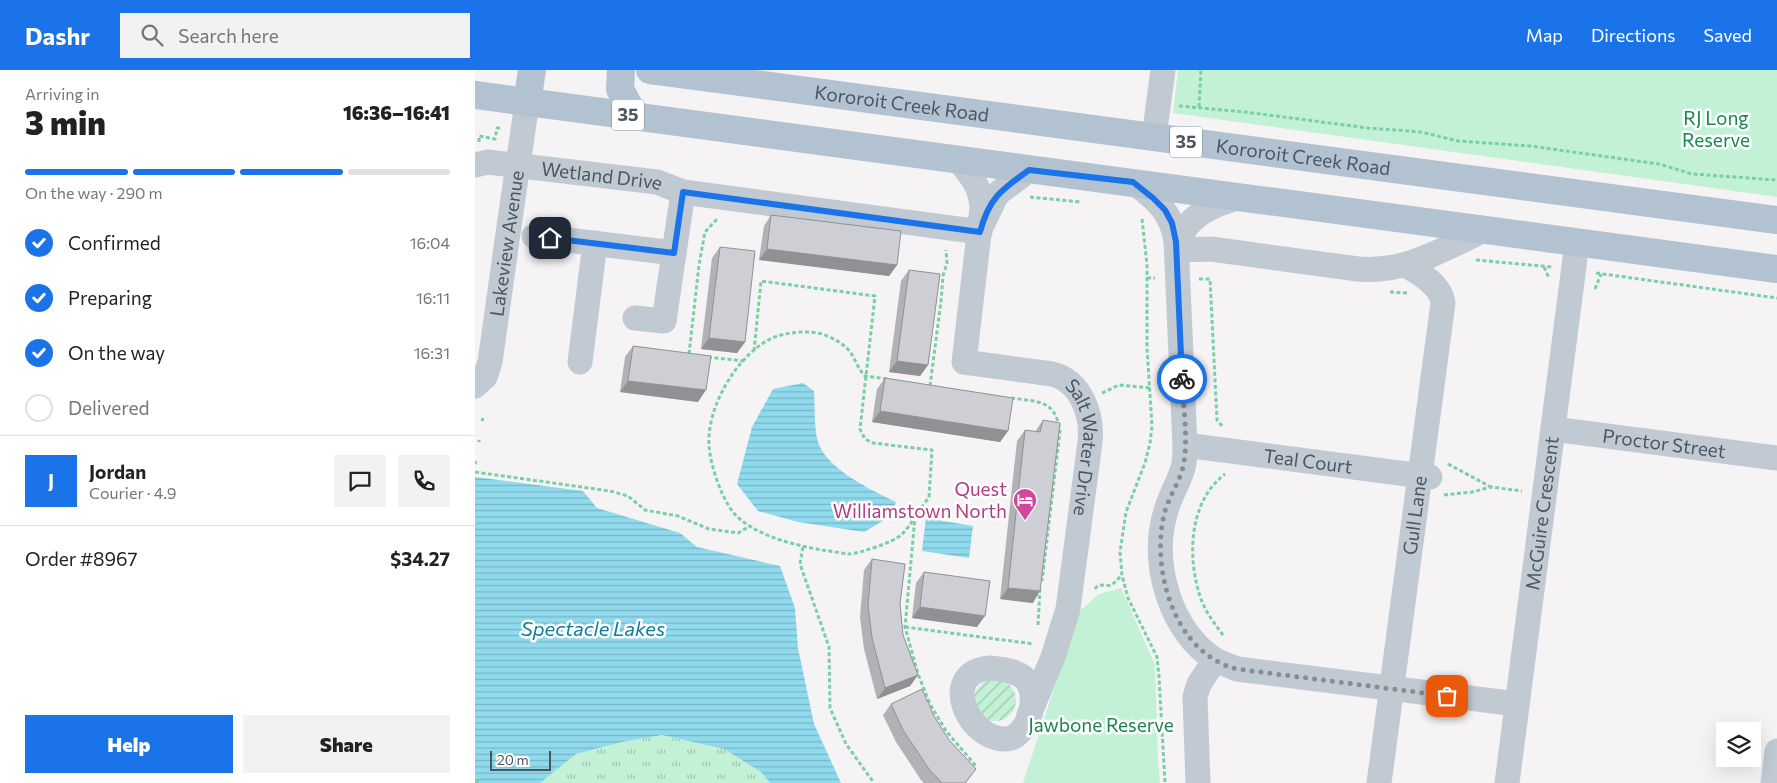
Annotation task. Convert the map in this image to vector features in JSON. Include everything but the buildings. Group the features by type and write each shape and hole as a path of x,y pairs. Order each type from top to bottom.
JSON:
{"main road":[{"path":"527,103 532,70"},
{"path":"621,70 619,89 634,116"},
{"name":"Kororoit Creek Road","path":"665,71 1777,220"},
{"name":"35","path":"475,95 1777,269"}],"street":[{"path":"1154,138 1163,70"},
{"name":"Lakeview Avenue","path":"478,384 485,377 490,362 511,203 519,166 527,103"},
{"name":"Salt Water Drive","path":"957,159 976,182 980,192 982,208 964,362 1056,375 1074,387 1089,417 1091,436 1068,609 1055,652 1029,715"},
{"name":"Wetland Drive","path":"475,165 488,162 657,182 683,192 980,232"},
{"name":"Salt Water Drive","path":"980,232 997,194 1029,170"},
{"path":"1133,182 1153,198 1169,216 1175,232 1185,445 1183,468 1165,514 1161,565 1166,588 1178,618 1191,638 1221,651 1237,669 1517,704"},
{"path":"635,318 664,321 683,192"},
{"path":"1177,250 1182,234 1196,217 1219,204 1241,198"},
{"path":"1177,250 1211,249 1367,270 1390,269 1436,253 1482,230"},
{"path":"534,236 674,253"},
{"name":"McGuire Crescent","path":"1507,783 1577,243"},
{"path":"580,362 595,244"},
{"name":"Gull Lane","path":"1379,783 1425,476 1443,301 1442,296 1433,285 1405,265"},
{"name":"Proctor Street","path":"1553,429 1777,458"},
{"name":"Teal Court","path":"1185,445 1425,476"},
{"path":"1198,783 1195,697 1201,679 1221,651"},
{"path":"1005,670 1020,675 1030,686 1033,698 1029,715 1019,733 1011,738 1004,739 985,732 974,722 966,711 962,700 964,684 969,677 985,668 1005,670 1035,675 1040,674 1049,667 1055,652"},
{"path":"1773,783 1777,751"}],"path":[{"path":"1199,107 1201,70"},
{"path":"1158,106 1199,107 1368,128 1421,132 1458,141 1530,146 1659,164 1692,174 1777,180"},
{"path":"997,194 1083,202"},
{"path":"689,354 699,265 705,232 719,218"},
{"path":"1142,219 1147,265 1147,348 1153,418 1151,443 1126,512 1121,543 1122,575 1128,598 1157,657 1165,783"},
{"path":"921,385 931,386 943,276 947,263 945,248"},
{"path":"1147,278 1210,279 1217,420 1226,431 1233,432 1231,470 1220,478 1206,496 1197,518 1192,542 1196,583 1213,621 1221,651"},
{"path":"754,351 761,281 875,296 860,429 865,438 873,443 932,450 929,497 901,536 875,548 850,554 803,547 776,538 750,526 733,512 719,489 709,445 712,421 722,390 733,373 754,351 771,339 786,333 809,332 825,334 843,344 865,376"},
{"path":"680,353 698,355"},
{"path":"707,356 744,362"},
{"path":"865,376 893,380"},
{"path":"1083,402 1119,385 1150,388"},
{"path":"1006,397 1043,402 1052,408 1058,419 1060,431 1038,608 1038,626"},
{"path":"475,472 610,491 628,496 645,510 678,516 709,528 738,533 750,526"},
{"path":"915,517 905,627 918,674 930,704 946,731 975,766"},
{"path":"803,547 799,564 829,647 830,708 846,744 874,783"},
{"path":"1068,609 1086,599 1096,586 1101,584 1112,585 1122,575"},
{"path":"905,627 1055,652"},
{"path":"475,781 480,783"}],"green space":[{"name":"RJ Long Reserve","path":"1178,70 1777,70 1777,197 1173,113"},
{"name":"Jawbone Reserve","path":"1121,588 1155,665 1160,783 1023,783 1079,612 1099,594"},
{"path":"991,679 999,679 1010,685 1016,700 1010,715 999,721 991,721 980,715 974,704 974,696 980,685"},
{"path":"662,735 724,749 761,772 770,783 540,783 576,754 622,742"}],"water":[{"path":"803,383 814,391 817,438 821,449 828,459 861,484 896,502 891,516 864,532 798,522 758,511 737,484 752,427 773,389"},
{"name":"Spectacle Lakes","path":"475,477 583,491 597,508 680,533 697,547 780,566 795,608 798,648 814,724 841,783 770,783 761,772 724,749 662,735 622,742 576,754 540,783 475,783"},
{"path":"926,518 973,526 969,558 922,551"}],"way so far":[{"path":"1182,379 1184,462 1170,497 1161,531 1161,565 1174,610 1191,638 1215,660 1237,669 1447,696"}],"place":[{"name":"Quest Williamstown North","path":"1025,521"}],"route":[{"path":"550,238 674,253 683,192 980,232 997,194 1005,186 1029,170 1133,182 1165,210 1172,223 1176,238 1182,379"}]}
